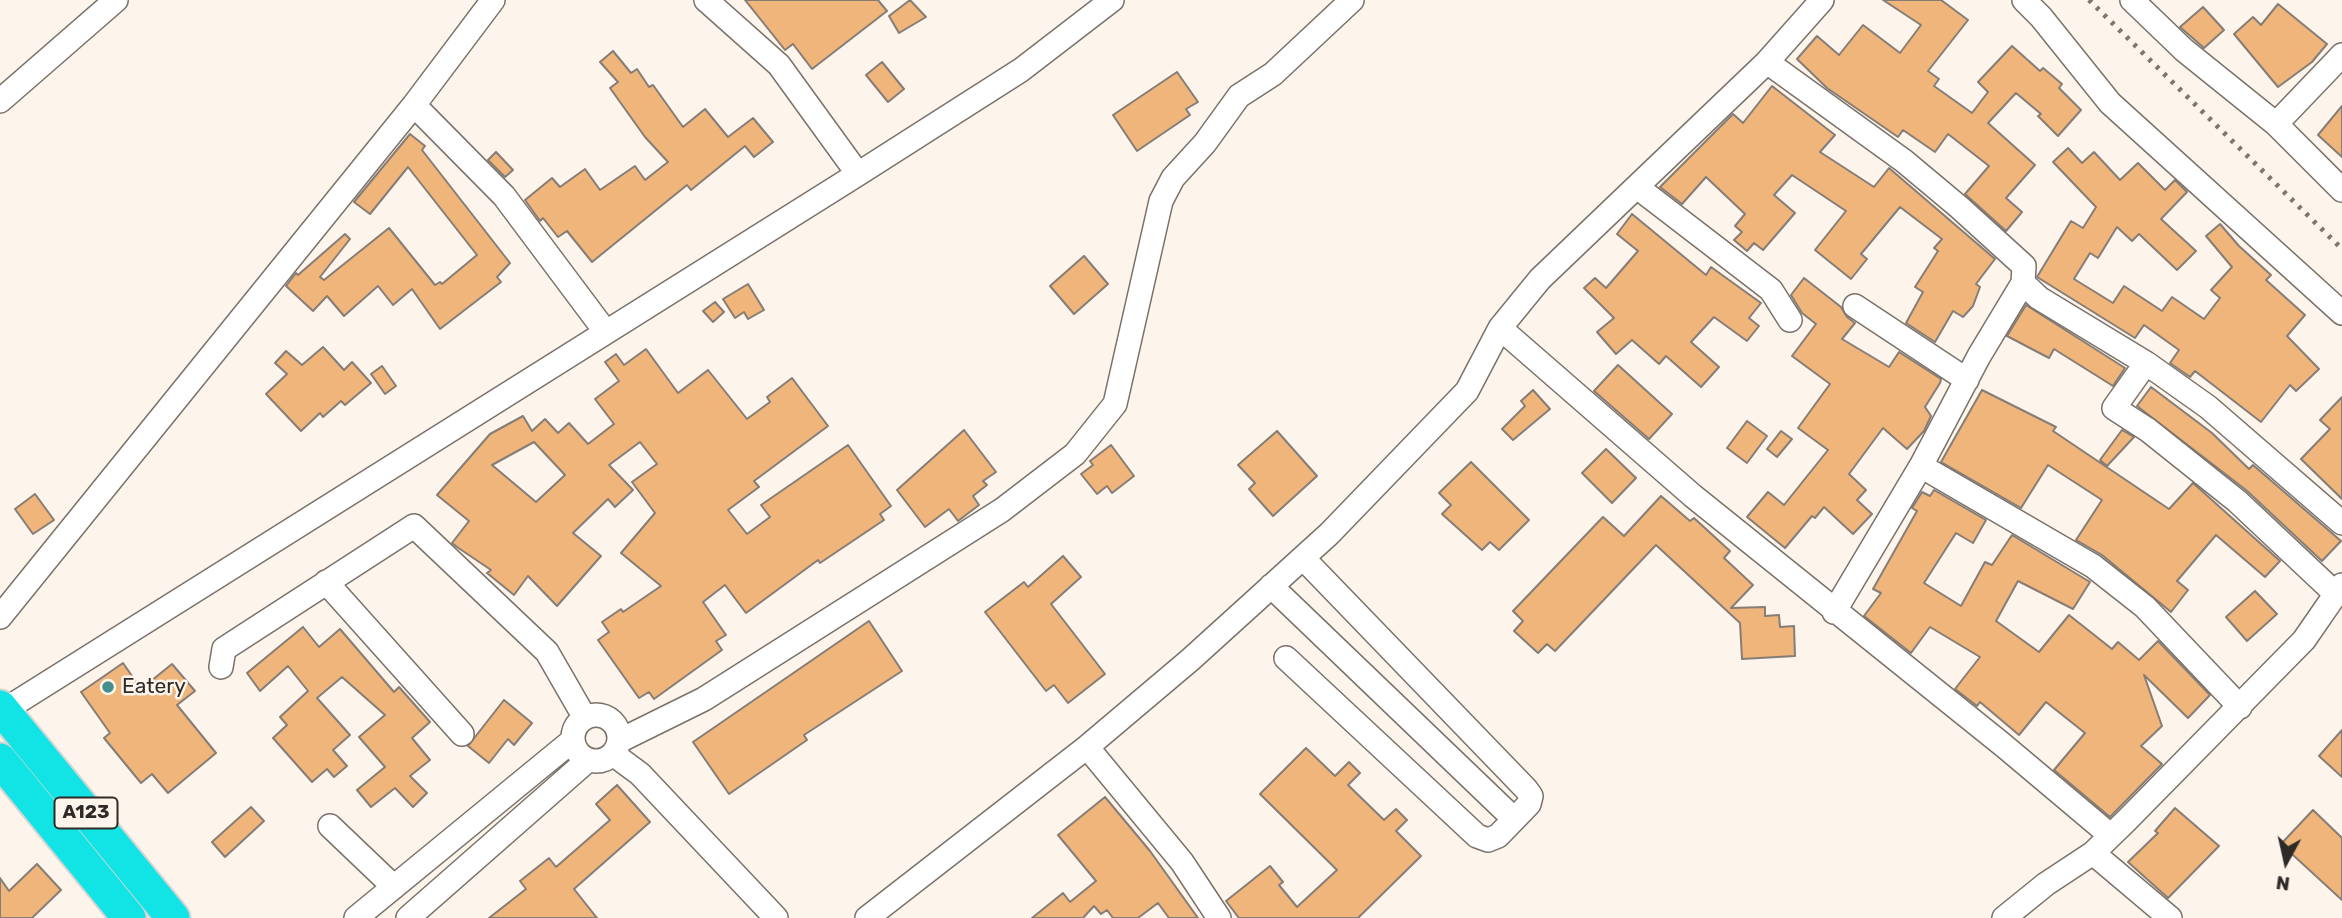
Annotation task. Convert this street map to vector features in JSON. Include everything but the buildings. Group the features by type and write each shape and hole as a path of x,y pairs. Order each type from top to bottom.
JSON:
{"highway":[{"name":"A123","path":"1,709 173,918"},
{"name":"A123","path":"0,760 130,918"}],"street":[{"path":"0,101 116,0"},
{"path":"0,617 414,105 493,0"},
{"path":"706,0 779,65 858,174"},
{"path":"1,709 1021,70 1112,0"},
{"path":"776,918 616,747 612,722 595,715 585,718 574,731 573,740 580,755 588,760 606,759 616,747 704,699 1002,510 1075,454 1115,404 1161,201 1173,178 1205,143 1239,96 1273,74 1352,0"},
{"path":"867,918 1087,747 1303,558 1467,391 1500,328 1541,279 1767,62 1822,0"},
{"path":"2024,0 2044,8 2110,103 2342,313"},
{"path":"2145,4 2184,50 2276,124 2342,190"},
{"path":"2276,124 2342,55"},
{"path":"1767,62 1904,161 2024,266 2023,283 1966,380 1921,466 1834,611"},
{"path":"414,105 504,196 605,331"},
{"path":"1637,187 1771,290 1790,320"},
{"path":"2023,283 2039,298 2146,363 2208,407 2342,523"},
{"path":"1855,306 1966,380"},
{"path":"1500,328 1693,496 2003,744 2110,835"},
{"path":"2004,918 2046,884 2093,853 2240,708 2304,640 2340,590 2237,501 2148,430 2114,408 2146,363"},
{"path":"1921,466 2093,566 2145,607 2240,708"},
{"path":"220,667 224,649 414,526 547,652 585,718"},
{"path":"1286,658 1477,836 1488,840 1498,836 1529,804 1531,796 1526,789 1303,558"},
{"path":"326,582 462,734"},
{"path":"1271,586 1514,819"},
{"path":"356,918 573,740"},
{"path":"1087,747 1182,862 1219,918"},
{"path":"408,918 588,760"},
{"path":"330,826 394,887"},
{"path":"2093,853 2170,918"}],"railway":[{"path":"2089,0 2342,249"}],"place":[{"name":"Eatery","path":"108,687"}]}
